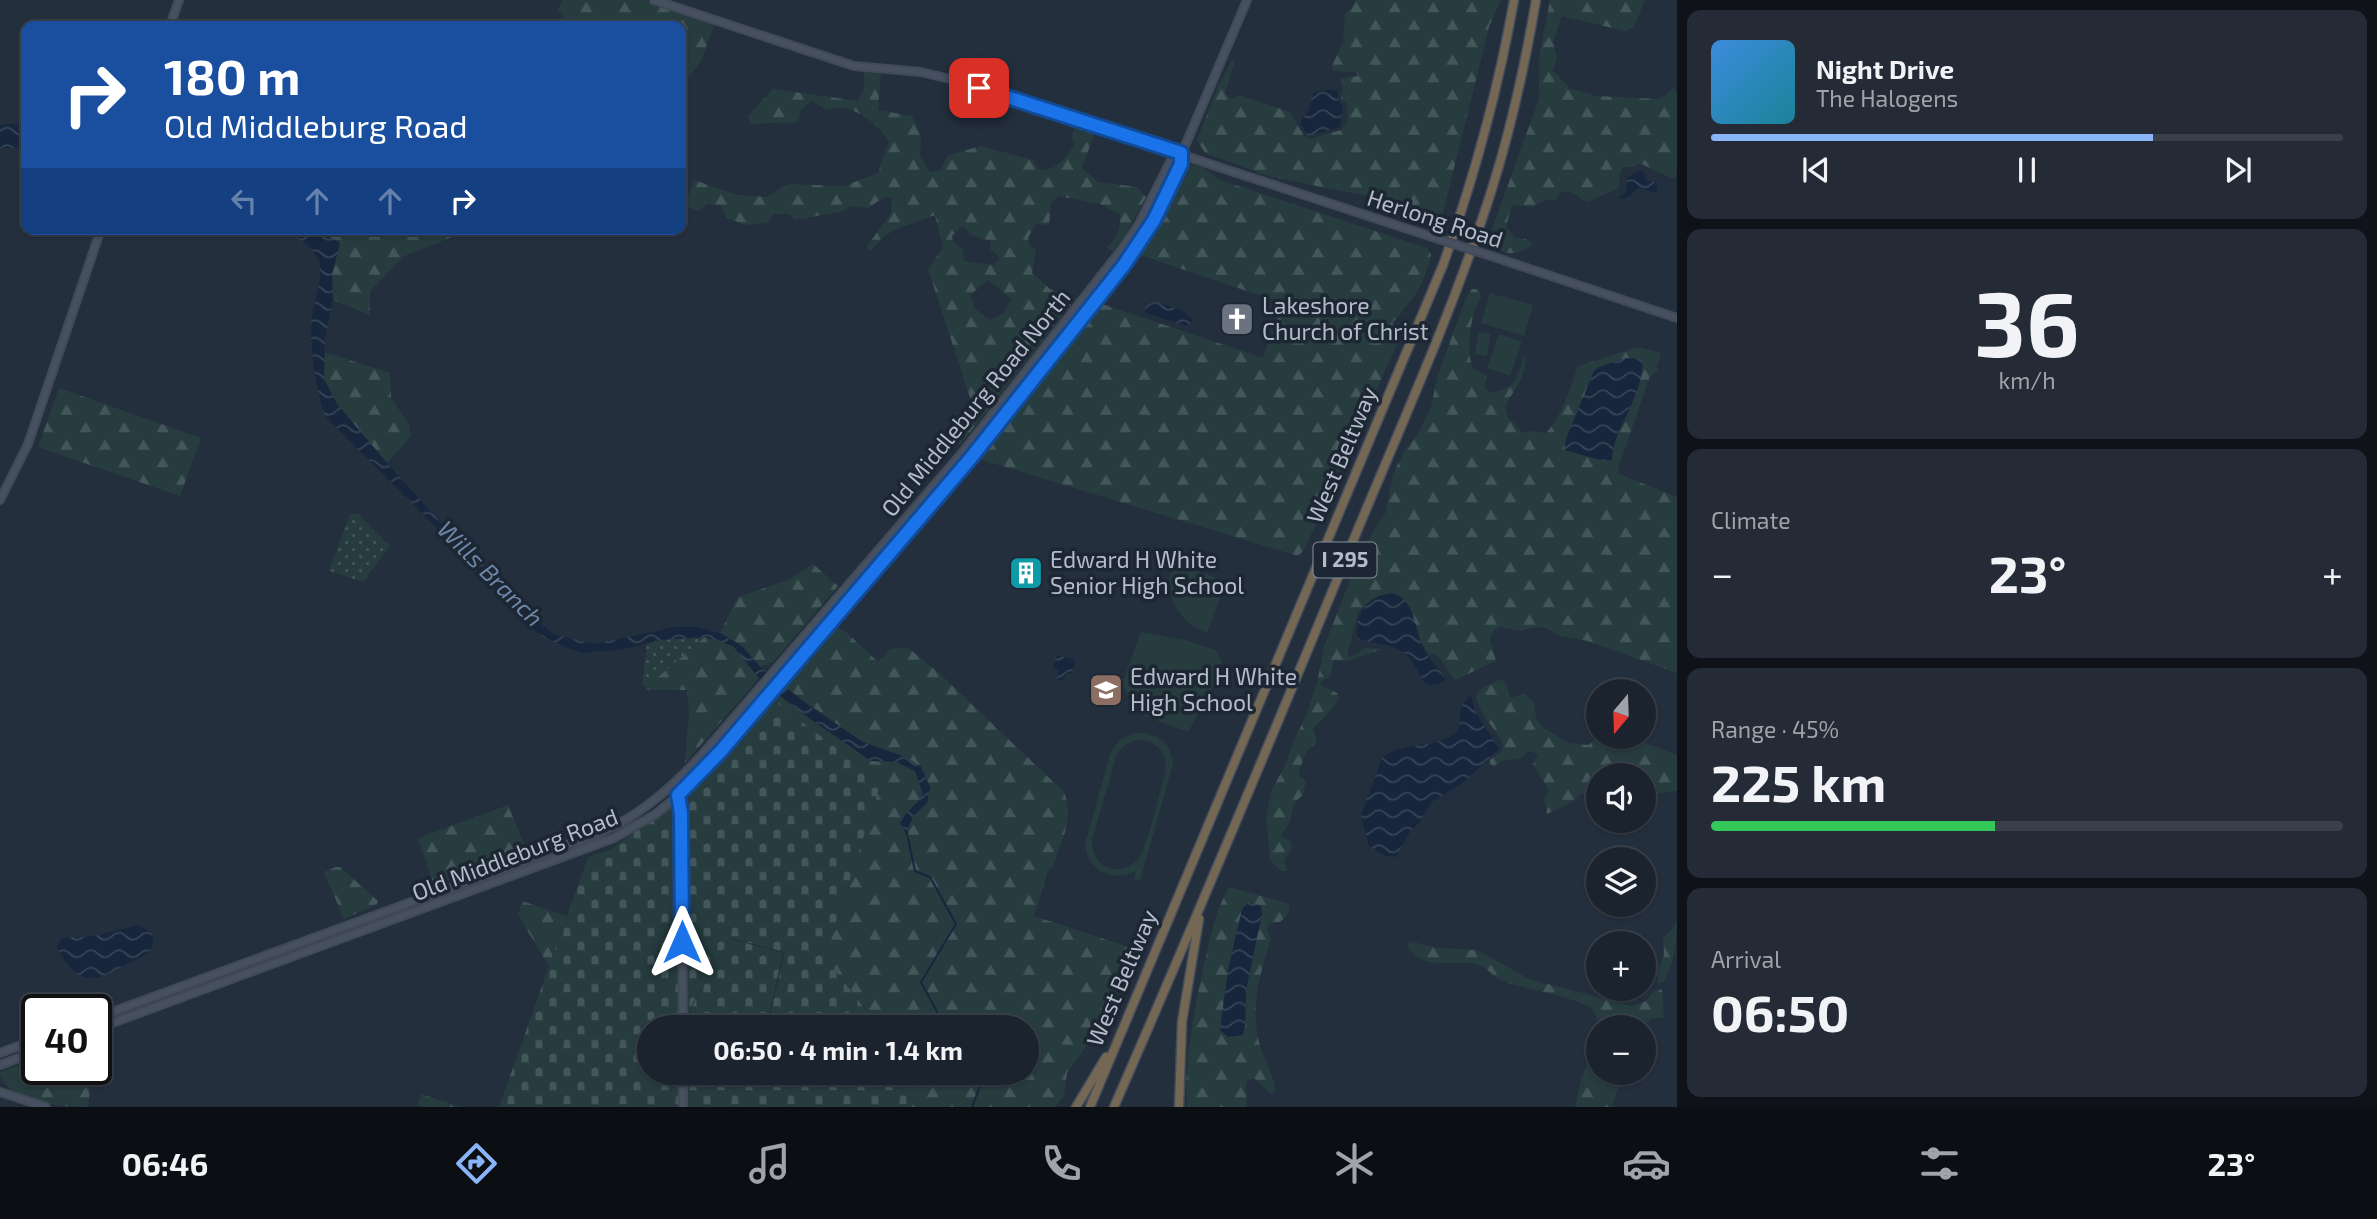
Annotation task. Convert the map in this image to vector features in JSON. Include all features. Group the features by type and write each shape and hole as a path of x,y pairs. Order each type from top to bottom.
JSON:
{"highway":[{"name":"West Beltway","path":"1090,1107 1443,265 1481,152 1506,48 1514,0"},
{"name":"West Beltway","path":"1114,1107 1202,905 1458,288 1508,136 1536,0"},
{"path":"1179,1107 1182,1022 1202,905"},
{"path":"1076,1107 1120,1033"}],"main road":[{"path":"172,21 179,0"},
{"name":"Herlong Road","path":"654,0 853,66 937,75 1677,318"},
{"name":"Old Middleburg Road North","path":"970,459 1144,238 1181,164 1181,153 1247,0"},
{"name":"Old Middleburg Road North","path":"779,664 962,453 1122,249 1139,224 1171,160 1181,153"},
{"path":"0,500 28,444 99,235"},
{"path":"1038,356 1047,362"},
{"name":"Old Middleburg Road","path":"112,1023 614,838 656,814 711,762 970,459"},
{"name":"Old Middleburg Road","path":"112,1011 609,828 648,806 677,782 779,664"},
{"path":"748,701 757,708"},
{"path":"677,782 681,813 683,1015"},
{"path":"499,869 503,880"},
{"path":"232,967 236,977"},
{"path":"145,999 155,1007"},
{"path":"0,1053 21,1046"},
{"path":"0,1065 21,1057"},
{"path":"683,1085 683,1107"},
{"path":"0,1092 46,1107"}],"green space":[{"path":"562,0 644,0 715,23 701,61 686,80 686,21 567,21 558,11"},
{"path":"1356,0 1501,0 1489,27 1439,229 1420,222 1406,204 1268,176 1205,153 1197,140 1218,86 1232,60 1235,61 1225,93 1232,99 1240,95 1290,112 1304,136 1310,139 1341,130 1348,121 1347,103 1341,99 1343,88 1340,79 1358,76 1356,72 1333,71 1332,66 1343,42 1345,13"},
{"path":"1550,0 1645,0 1634,27 1625,31 1562,16 1553,42 1557,58 1553,71 1571,89 1596,96 1657,99 1674,88 1677,93 1677,172 1675,177 1671,178 1639,163 1634,167 1624,167 1620,172 1619,188 1587,202 1573,193 1562,192 1555,200 1545,200 1533,207 1512,205 1506,227 1515,238 1526,239 1533,244 1520,252 1510,253 1497,246 1492,229 1539,99 1539,58"},
{"path":"864,72 881,73 878,110 912,116 921,135 920,156 930,172 940,171 948,155 981,146 1033,160 1038,169 1050,169 1064,159 1075,144 1072,139 1075,122 1096,129 1082,168 1098,182 1137,187 1146,197 1113,251 1106,248 1118,233 1120,215 1100,204 1059,196 1051,202 1049,225 1036,224 1028,238 1030,247 1036,249 1032,273 1050,289 1076,298 960,445 953,441 973,421 975,413 928,269 943,248 935,215 896,229 883,237 871,251 866,248 891,213 892,197 884,197 868,208 851,206 844,211 795,220 789,214 774,213 768,223 747,225 726,218 721,205 707,204 699,211 686,206 694,180 737,195 766,197 788,184 844,186 878,173 889,141 870,120 853,111 844,108 826,110 811,100 801,110 798,122 751,124 748,116 773,89 858,101 864,87","holes":["961,227 971,235 991,241 990,249 1000,258 993,265 964,261 963,249 953,242 952,236","988,280 1011,299 1003,313 991,320 975,309 970,295"]},
{"path":"1188,166 1202,167 1220,180 1427,248 1431,254 1417,292 1392,323 1399,330 1399,340 1304,550 1298,556 979,459 1102,304 1263,358 1282,303 1140,255 1163,217"},
{"path":"323,235 457,235 404,256 370,291 370,315 333,300 332,275 338,250"},
{"path":"1472,289 1479,289 1480,299 1473,315 1469,350 1474,370 1487,375 1484,387 1493,392 1511,385 1525,355 1522,376 1505,406 1508,417 1523,433 1546,433 1552,426 1578,366 1637,347 1661,353 1657,366 1659,370 1650,376 1618,469 1619,474 1677,497 1677,673 1588,641 1560,636 1546,628 1535,627 1521,631 1500,627 1494,630 1490,639 1496,661 1455,680 1438,656 1427,653 1415,623 1366,604 1358,612 1347,655 1351,657 1365,648 1383,649 1347,661 1334,660 1330,677 1321,681 1320,685 1337,693 1339,698 1313,728 1316,739 1314,745 1307,750 1299,771 1300,777 1306,781 1303,795 1295,803 1289,823 1281,836 1290,841 1291,847 1284,861 1287,871 1281,871 1270,860 1266,817 1271,791 1285,766 1305,718 1317,683 1324,647 1352,575 1386,512 1393,474 1431,407 1437,378 1466,298","holes":["1643,365 1617,436 1612,460 1604,461 1565,450 1594,371"]},
{"path":"1490,293 1533,305 1524,336 1481,323"},
{"path":"1479,332 1491,334 1487,356 1475,354"},
{"path":"1499,334 1522,342 1510,376 1487,368"},
{"path":"324,352 390,373 391,398 409,424 411,436 387,463 337,404 324,380"},
{"path":"59,388 201,438 180,496 38,447"},
{"path":"350,514 358,514 390,546 363,582 329,571"},
{"path":"1174,563 1223,580 1225,585 1207,633 1196,628 1180,614 1175,605 1170,585"},
{"path":"813,564 838,586 773,662 760,667 742,646 720,633 738,597 788,580"},
{"path":"837,628 845,631 878,662 890,649 907,647 938,672 1064,792 1068,812 1066,830 1052,868 1049,868 1034,916 1135,949 1106,1020 1067,1073 1064,1096 1055,1107 907,1107 915,1085 1039,1085 1039,1015 870,1015 825,958 881,782 773,700 778,694 871,761 897,762 915,771 923,794 917,805 905,814 908,828 914,815 927,803 930,787 921,767 907,758 861,741 785,687"},
{"path":"1141,632 1185,640 1216,650 1222,662 1210,693 1188,732 1137,713 1122,684"},
{"path":"705,637 650,684 649,690 642,685 647,643"},
{"path":"705,637 733,646 759,678 685,763 689,713 687,690 649,690 650,684"},
{"path":"1502,679 1506,683 1510,698 1524,694 1534,702 1536,719 1542,727 1568,743 1586,745 1586,749 1656,747 1677,755 1677,791 1656,793 1656,763 1586,763 1586,793 1547,814 1544,798 1549,790 1533,765 1538,754 1529,751 1519,759 1502,761 1494,767 1490,764 1490,760 1501,752 1503,744 1477,702 1476,695 1482,688"},
{"path":"773,700 881,782 825,958 869,1015 770,1015 785,952 730,938 690,1008 690,1015 637,1015 637,1085 915,1085 907,1107 499,1107 588,857 611,849 698,787 742,741"},
{"path":"1135,733 1156,736 1166,744 1173,764 1140,881 1134,880 1136,871 1118,876 1096,868 1085,844 1111,751 1121,739","holes":["1142,740 1158,747 1164,756 1166,768 1142,853 1128,867 1112,868 1098,860 1092,840 1117,754 1125,745"]},
{"path":"508,805 527,852 434,885 418,838"},
{"path":"340,867 378,901 377,904 344,919 324,872"},
{"path":"1229,887 1289,904 1289,913 1280,922 1269,923 1267,931 1271,939 1256,1004 1257,1031 1275,1091 1271,1094 1254,1078 1246,1081 1247,1107 1187,1107 1188,1057 1193,1024 1210,940","holes":["1242,909 1262,913 1246,990 1245,1026 1220,1030 1228,971"]},
{"path":"522,901 567,916 549,966 518,915"},
{"path":"1677,921 1673,960 1664,982 1658,983 1657,973 1664,955 1663,938"},
{"path":"730,939 783,953 769,1015 691,1015 691,1008"},
{"path":"1410,941 1436,948 1477,950 1529,979 1586,994 1586,1001 1613,1001 1632,1006 1656,1001 1656,990 1662,989 1664,1018 1656,1018 1656,1015 1596,1015 1580,1002 1503,981 1476,964 1429,962 1413,953 1407,945"},
{"path":"21,1065 21,1085 90,1085 88,1107 50,1104 23,1097 12,1091 0,1072"},
{"path":"1586,1067 1586,1085 1619,1085 1612,1107 1575,1107"},
{"path":"421,1094 461,1107 421,1107 418,1105"}],"water":[{"path":"1329,89 1338,91 1338,100 1343,108 1340,127 1308,136 1300,122 1309,110 1313,93"},
{"path":"21,123 21,148 0,148 0,125"},
{"path":"1642,169 1646,180 1657,183 1657,191 1655,193 1638,188 1627,199 1618,198 1627,191 1627,178"},
{"name":"Wills Branch","path":"291,235 326,235 340,243 332,275 333,300 325,338 324,379 337,404 441,523 509,589 529,615 554,634 593,644 675,627 697,627 720,633 742,646 760,667 809,706 861,741 907,758 921,767 930,787 927,803 914,815 908,828 908,838 900,823 923,794 915,771 897,762 871,761 799,711 759,678 733,646 705,637 660,640 619,650 585,653 545,638 534,630 508,599 484,578 325,416 318,393 311,334 320,276 319,263 305,243"},
{"path":"1154,301 1184,311 1193,321 1187,326 1148,314 1145,307"},
{"path":"1626,358 1641,359 1641,378 1614,444 1612,460 1604,461 1564,450 1594,371"},
{"path":"1392,593 1405,600 1409,606 1423,646 1445,679 1442,683 1431,685 1424,682 1406,654 1400,650 1357,637 1364,607 1375,598"},
{"path":"1057,655 1076,660 1072,674 1066,672 1064,681 1056,679 1059,670 1053,668"},
{"path":"1471,695 1475,711 1499,749 1465,781 1432,802 1396,857 1385,856 1369,846 1361,815 1382,758 1389,752 1438,742 1455,733 1459,727 1461,708"},
{"path":"1249,902 1261,906 1262,913 1246,990 1245,1026 1243,1035 1228,1037 1220,1030 1228,971 1242,909"},
{"path":"139,925 152,933 152,948 146,955 107,975 86,978 76,973 57,948 61,938 94,936"}],"waterway":[{"name":"Wills Branch","path":"908,838 915,871 930,877 956,924 921,982 939,1015"},
{"name":"Wills Branch","path":"972,1107 980,1085"}],"place":[{"name":"Lakeshore Church of Christ","path":"1237,319"},
{"name":"Edward H White Senior High School","path":"1026,573"},
{"name":"Edward H White High School","path":"1106,690"}],"route":[{"path":"682,942 681,813 678,795 721,751 970,459 1140,243 1181,164 1181,153 979,88"}]}
